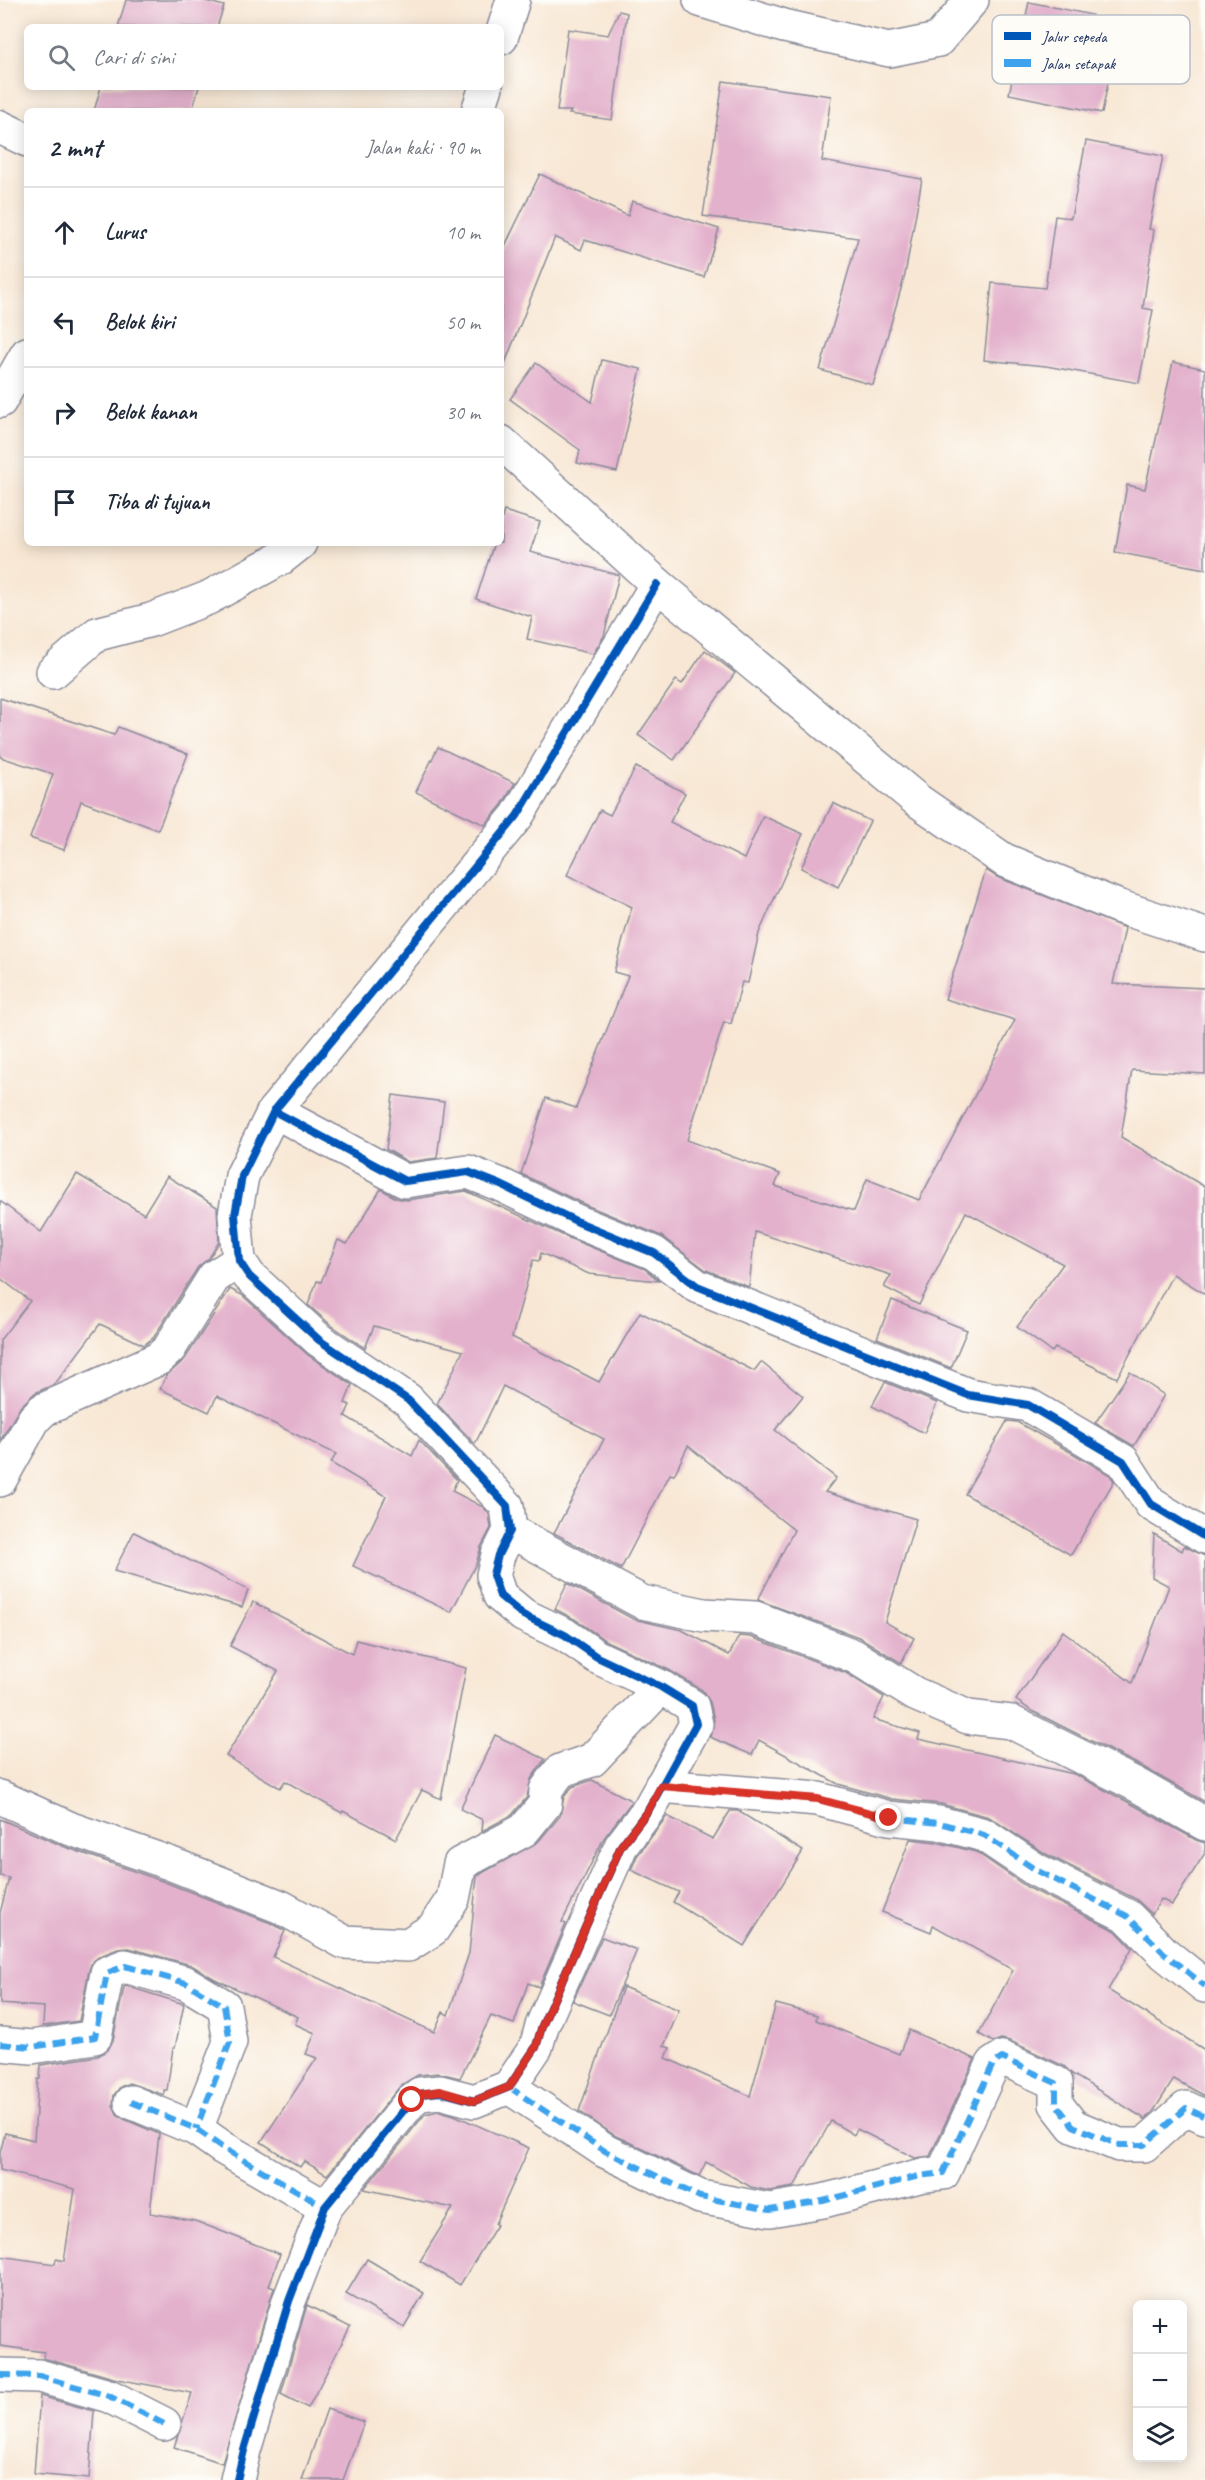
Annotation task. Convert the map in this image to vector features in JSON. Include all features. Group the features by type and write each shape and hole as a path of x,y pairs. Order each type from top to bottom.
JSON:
{"street":[{"path":"504,28 513,0"},
{"path":"700,0 784,26 889,50 938,40 972,0"},
{"path":"479,108 485,90"},
{"path":"0,127 24,139"},
{"path":"0,401 24,359"},
{"path":"504,445 657,584 917,800 1004,860 1117,906 1205,935"},
{"path":"53,672 97,634 151,620 208,598 281,558 296,546"},
{"path":"237,2480 289,2301 325,2207 412,2100 420,2094 440,2091 474,2101 509,2087 536,2047 542,2026 621,1846 649,1809 696,1724 692,1706 661,1687 597,1657 565,1635 523,1615 500,1596 493,1575 498,1555 510,1531 507,1506 408,1400 319,1340 278,1306 271,1295 249,1276 239,1261 235,1215 242,1176 274,1111 517,816 657,584"},
{"path":"274,1111 405,1181 468,1172 501,1185 578,1222 654,1253 697,1286 968,1395 1028,1405 1123,1461 1150,1504 1205,1537"},
{"path":"0,1480 34,1419 43,1410 158,1359 169,1349 214,1277 239,1261"},
{"path":"510,1531 642,1602 704,1615 755,1618 854,1656 915,1694 968,1717 1011,1722 1135,1784 1205,1824"},
{"path":"0,1797 71,1829 169,1863 281,1907 344,1942 408,1945 433,1929 453,1899 460,1864 524,1830 545,1804 546,1790 560,1771 592,1760 661,1687"},
{"path":"661,1786 818,1799 889,1818 939,1823 984,1835 1036,1870 1126,1916 1165,1954 1205,1986"},
{"path":"0,2044 32,2047 95,2037 107,1972 125,1966 186,1983 224,2006 230,2042 196,2129"},
{"path":"509,2087 605,2151 700,2197 770,2210 823,2201 919,2176 943,2174 993,2064 1002,2058 1056,2083 1056,2104 1073,2126 1119,2145 1144,2145 1186,2108 1205,2117"},
{"path":"131,2102 196,2129 223,2148 325,2207"},
{"path":"0,2375 39,2376 109,2396 164,2424"}],"building":[{"path":"126,0 202,0 224,6 218,24 119,24"},
{"path":"1029,2 1092,15 1026,15"},
{"path":"619,11 627,13 612,120 569,114 571,111 557,111 568,29 608,35"},
{"path":"723,81 831,96 822,161 922,179 905,275 873,385 820,370 858,238 703,216"},
{"path":"1011,84 1108,84 1102,113 1009,94"},
{"path":"100,90 198,90 193,108 95,108"},
{"path":"1086,141 1163,156 1149,229 1154,230 1143,308 1153,310 1139,383 1046,366 984,360 992,283 1045,288 1055,216 1071,218"},
{"path":"540,174 628,216 632,201 719,229 704,277 585,240 581,250 555,237 504,365 504,248"},
{"path":"602,360 641,369 617,472 577,463 580,450 510,399 536,363 592,402"},
{"path":"1173,362 1205,369 1205,569 1115,552 1127,485 1145,489"},
{"path":"504,511 540,522 530,552 619,575 604,636 593,654 527,639 532,617 476,599 493,546 504,546"},
{"path":"705,650 735,673 674,760 638,735 676,680 682,684"},
{"path":"0,698 114,735 118,727 188,754 158,830 81,801 64,850 30,838 53,774 0,757"},
{"path":"438,747 515,783 502,805 485,825 416,792"},
{"path":"636,767 685,793 670,822 744,859 763,816 803,834 759,933 748,983 742,982 731,1024 724,1022 687,1140 780,1174 775,1186 854,1211 867,1179 919,1200 1015,1020 945,999 986,870 997,877 1125,928 1113,984 1205,988 1205,1074 1132,1070 1121,1137 1205,1187 1205,1294 1173,1274 1117,1378 1055,1348 1052,1352 1017,1327 1063,1264 966,1212 919,1305 884,1287 891,1275 755,1232 749,1287 706,1270 661,1236 586,1205 521,1174 546,1098 576,1108 628,976 614,972 632,907 567,875 600,810 610,815"},
{"path":"833,803 870,821 838,887 801,868"},
{"path":"393,1095 444,1102 437,1158 408,1162 386,1149"},
{"path":"77,1174 144,1214 167,1176 217,1207 219,1242 209,1258 198,1267 154,1337 144,1345 100,1324 55,1384 35,1393 21,1406 0,1441 0,1340 30,1301 0,1278 0,1201 41,1232"},
{"path":"381,1189 396,1198 407,1200 466,1191 571,1239 645,1269 659,1281 589,1274 541,1253 539,1261 533,1260 512,1337 599,1382 640,1312 754,1371 761,1362 803,1396 775,1430 836,1478 825,1492 916,1519 885,1622 914,1638 901,1663 861,1638 758,1600 794,1530 688,1446 674,1475 670,1474 621,1569 554,1533 604,1439 503,1386 475,1444 437,1404 463,1351 374,1326 365,1348 331,1325 308,1305 317,1281 321,1282 338,1240 347,1244"},
{"path":"230,1289 242,1295 308,1355 352,1385 345,1403 350,1405 345,1416 412,1456 419,1440 457,1480 452,1491 483,1507 489,1514 491,1528 481,1547 476,1564 451,1612 353,1566 386,1496 331,1463 336,1454 217,1396 209,1412 160,1389 166,1376 185,1359"},
{"path":"892,1300 967,1330 951,1368 877,1338"},
{"path":"1130,1372 1164,1395 1134,1446 1095,1423"},
{"path":"885,1382 937,1403 924,1433 872,1406"},
{"path":"1007,1421 1017,1422 1110,1475 1114,1481 1071,1555 965,1494"},
{"path":"134,1532 248,1590 242,1607 114,1571"},
{"path":"1154,1534 1182,1551 1184,1546 1205,1556 1205,1802 1143,1767 1032,1711 1016,1700 1063,1631 1132,1683 1169,1586 1152,1577"},
{"path":"567,1583 633,1619 682,1630 729,1655 739,1636 751,1637 846,1673 884,1697 873,1719 920,1733 918,1739 1074,1774 1205,1843 1205,1853 1172,1905 1161,1899 1152,1914 1136,1899 1046,1854 989,1817 941,1804 892,1799 838,1784 759,1740 752,1755 710,1737 714,1720 710,1702 702,1690 669,1670 606,1641 576,1620 555,1609"},
{"path":"253,1602 352,1654 356,1640 466,1668 441,1799 422,1790 396,1839 343,1811 342,1813 285,1781 280,1788 226,1756 278,1671 230,1646"},
{"path":"495,1735 545,1759 531,1779 527,1797 512,1815 482,1831 483,1820 460,1809"},
{"path":"592,1780 632,1801 604,1838 562,1922 566,1924 539,1987 528,1983 514,2024 491,2016 460,2078 439,2073 418,2075 401,2085 327,2175 304,2161 300,2167 261,2142 317,2058 306,2054 315,2033 295,2024 298,2017 215,1979 191,1965 129,1948 118,1949 92,1962 79,2021 43,2026 44,2007 0,2004 0,1913 9,1878 0,1876 0,1819 65,1847 273,1924 285,1931 273,1957 434,2032 443,2012 448,2015 469,1953 477,1876 538,1842 560,1816 564,1797 572,1787"},
{"path":"730,1811 738,1811 803,1851 744,1946 673,1902 679,1892 631,1870 637,1856 667,1816 713,1839"},
{"path":"910,1839 936,1842 976,1852 1027,1887 1116,1931 1132,1948 1108,1990 1205,2050 1205,2096 1174,2079 1153,2112 1145,2119 1072,2074 1064,2066 1010,2041 1001,2039 993,2042 979,2034 1013,1970 933,1925 931,1932 882,1912"},
{"path":"602,1937 637,1950 609,2015 573,2001"},
{"path":"126,1986 184,2004 175,2048 173,2048 167,2090 164,2090 164,2095 129,2083 120,2087 114,2095 113,2105 117,2114 159,2134 150,2213 195,2221 280,2254 269,2286 274,2288 222,2463 174,2447 192,2393 117,2379 43,2358 44,2352 0,2346 0,2256 55,2264 56,2259 64,2261 75,2189 0,2170 0,2153 5,2133 34,2140 41,2065 98,2056 108,2050 113,2040"},
{"path":"623,1987 679,2010 664,2046 670,2048 666,2058 750,2096 776,2004 817,2015 816,2020 899,2054 909,2030 975,2059 930,2156 915,2158 857,2129 854,2135 831,2121 794,2187 770,2191 751,2187 706,2162 699,2176 614,2135 579,2111"},
{"path":"438,2111 454,2115 529,2148 495,2224 497,2225 460,2285 420,2261 453,2208 364,2189 425,2114"},
{"path":"367,2259 424,2293 404,2327 346,2294"},
{"path":"307,2305 350,2327 308,2408 281,2394"},
{"path":"40,2396 94,2411 89,2479 34,2474"},
{"path":"327,2409 364,2422 343,2480 302,2480"}],"marked path":[{"path":"660,1789 661,1786 818,1799 889,1818 939,1823 984,1835 1036,1870 1127,1916 1165,1954 1205,1986"},
{"path":"0,2044 32,2047 95,2037 107,1973 125,1966 186,1983 224,2006 230,2042 196,2129"},
{"path":"509,2087 605,2151 700,2197 770,2210 823,2201 919,2176 943,2173 993,2064 1002,2058 1056,2083 1056,2104 1073,2126 1119,2145 1144,2145 1186,2108 1205,2117"},
{"path":"131,2102 196,2129 223,2148 325,2207"},
{"path":"0,2375 39,2376 109,2396 164,2424"}],"cycle path":[{"path":"237,2480 289,2301 325,2207 412,2100 420,2094 440,2092 474,2101 509,2087 536,2047 542,2026 621,1846 649,1809 696,1724 692,1706 661,1687 597,1657 565,1635 523,1615 500,1596 493,1575 498,1555 510,1531 507,1506 408,1400 319,1340 249,1276 239,1261 235,1215 242,1176 274,1111 517,816 657,584"},
{"path":"274,1111 405,1181 468,1172 501,1185 578,1222 654,1253 697,1286 968,1395 1028,1405 1123,1461 1151,1504 1205,1537"}],"route":[{"path":"412,2100 420,2094 440,2091 474,2101 509,2087 536,2047 542,2026 621,1846 649,1809 661,1786 818,1799 889,1818"}]}
